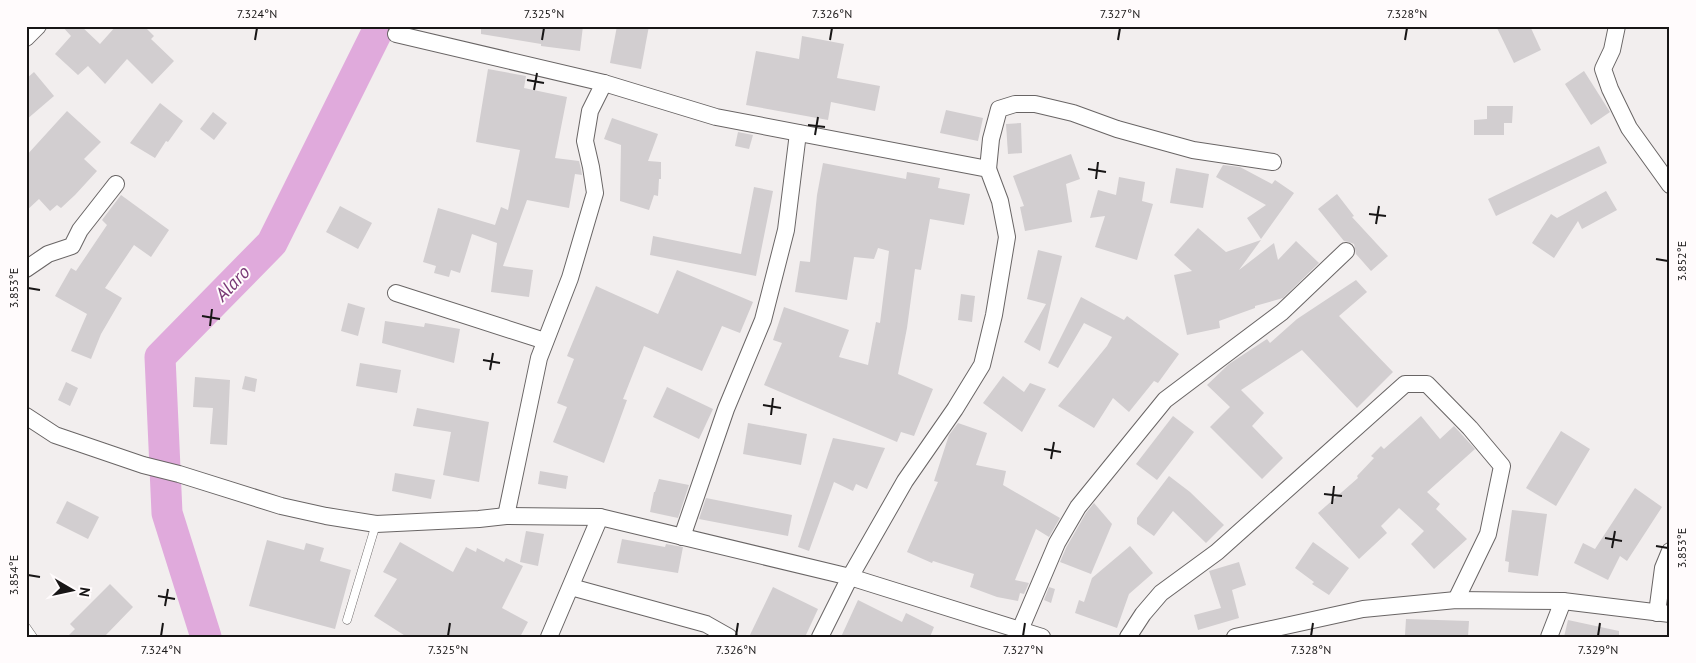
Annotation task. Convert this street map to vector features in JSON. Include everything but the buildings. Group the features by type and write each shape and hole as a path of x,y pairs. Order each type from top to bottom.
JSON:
{"street":[{"path":"26,38 38,26"},
{"path":"1617,26 1612,50 1604,69 1610,89 1629,128 1670,185"},
{"path":"396,34 604,83 716,117 988,169"},
{"path":"506,516 539,358 570,278 595,193 585,141 590,111 604,83"},
{"path":"820,637 850,577 905,481 955,409 982,365 994,315 1007,237 1000,201 988,169 991,139 999,109 1015,104 1035,104 1073,113 1117,129 1193,150 1272,162"},
{"path":"682,537 726,409 763,320 786,230 798,133"},
{"path":"26,269 48,254 72,246 80,230 116,184"},
{"path":"1020,630 1056,543 1078,507 1165,400 1282,312 1346,251"},
{"path":"396,293 545,341"},
{"path":"1128,637 1143,614 1161,593 1217,552 1405,384 1427,384 1470,428 1502,466 1488,534 1456,600"},
{"path":"26,416 55,435 143,465 179,474 281,506 326,516 376,524 506,516 600,517 850,577 1042,637"},
{"path":"549,637 600,517"},
{"path":"1235,637 1363,609 1456,600 1563,601 1663,614 1662,568 1670,551"},
{"path":"571,587 706,624 729,637"},
{"path":"1549,637 1563,601"}],"lane":[{"path":"347,620 376,524"},
{"path":"26,627 33,637"}],"waterway":[{"name":"Alaro","path":"206,637 167,513 160,357 272,243 380,26"}]}
